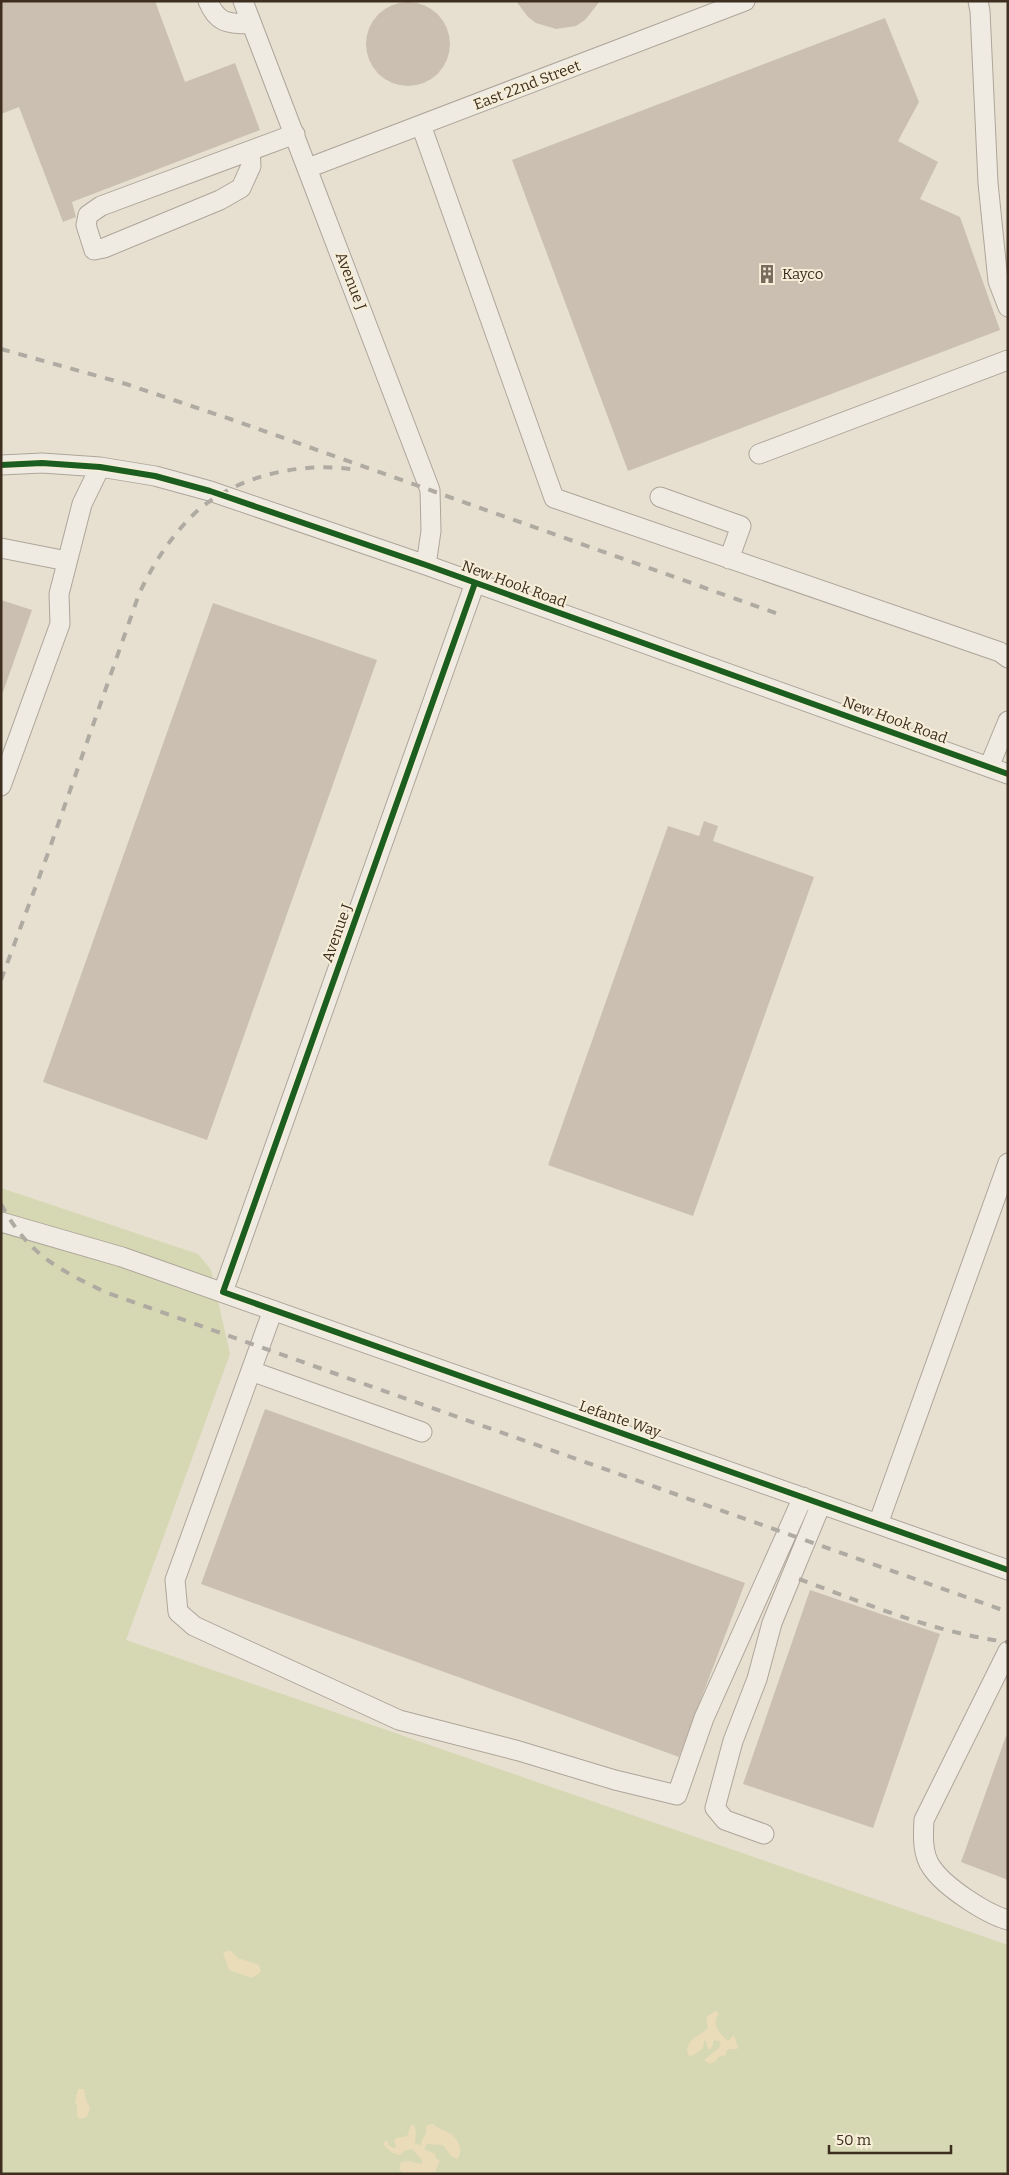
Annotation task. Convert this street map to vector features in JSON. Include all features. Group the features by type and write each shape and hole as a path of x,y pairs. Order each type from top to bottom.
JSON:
{"street":[{"path":"208,1 212,13 225,23 252,24"},
{"name":"Avenue J","path":"243,1 430,490 430,531 426,565"},
{"name":"East 22nd Street","path":"308,168 745,1"},
{"path":"979,6 988,182 998,281 1008,307"},
{"path":"421,125 554,498 1000,652 1008,658"},
{"path":"250,151 251,166 241,188 220,200 104,248 94,250 86,225 88,215 101,206 295,134"},
{"path":"759,454 1008,360"},
{"name":"New Hook Road","path":"1,465 42,463 100,467 154,476 210,491 426,565 1008,774"},
{"path":"1,786 60,624 59,594 67,561 82,504 100,467"},
{"path":"660,497 741,526 729,559"},
{"path":"1,548 67,561"},
{"name":"Avenue J","path":"223,1292 475,583"},
{"path":"989,767 1008,721"},
{"path":"878,1524 1008,1163"},
{"name":"Lefante Way","path":"1,1222 122,1257 1008,1570"},
{"path":"273,1310 175,1580 178,1612 194,1626 399,1720 519,1751 615,1780 677,1795 704,1718 803,1497"},
{"path":"251,1371 422,1432"},
{"path":"764,1834 725,1820 715,1808 733,1741 757,1679 772,1623 821,1504"},
{"path":"1008,1651 924,1820 922,1842 931,1868 956,1891 995,1916 1008,1920"}],"green space":[{"path":"1,1188 198,1254 211,1270 230,1354 126,1640 1008,1945 1008,2174 1,2174"}],"sand":[{"path":"231,1951 238,1958 259,1965 261,1972 252,1978 229,1970 223,1953"},
{"path":"716,2011 719,2014 716,2022 717,2029 728,2041 734,2035 738,2047 737,2049 726,2051 726,2055 718,2057 716,2061 710,2064 704,2060 719,2048 721,2043 719,2041 714,2040 711,2049 708,2049 706,2041 704,2041 703,2048 694,2055 689,2056 687,2051 693,2039 708,2028 706,2017"},
{"path":"78,2089 84,2089 90,2108 87,2117 80,2119 77,2116 75,2102"},
{"path":"433,2124 456,2139 460,2146 459,2156 457,2159 451,2156 443,2145 427,2144 424,2149 435,2154 436,2159 440,2160 435,2172 404,2174 399,2169 401,2162 408,2161 422,2164 422,2160 412,2149 398,2155 387,2149 383,2142 388,2141 388,2145 394,2148 396,2146 394,2141 397,2138 407,2136 411,2125 414,2125 416,2131 415,2144 422,2145 421,2142 426,2133 427,2125"}],"building":[{"path":"1,1 155,1 185,82 235,63 260,130 72,202 76,217 63,222 19,107 1,114"},
{"path":"516,1 600,1 585,20 576,26 556,29 536,23 528,17"},
{"path":"400,2 416,2 432,9 443,20 450,36 447,60 438,74 432,79 416,86 400,86 384,79 373,68 366,52 366,36 373,20 384,9"},
{"name":"Kayco","path":"885,18 919,102 898,141 938,162 920,199 960,217 1000,330 628,471 512,160"},
{"path":"1,600 32,610 3,692 1,692"},
{"path":"213,603 377,660 207,1140 43,1082"},
{"path":"704,821 718,826 713,841 814,877 693,1216 548,1165 668,826 699,836"},
{"path":"265,1409 745,1583 679,1757 201,1584"},
{"path":"810,1590 940,1634 873,1828 743,1784"},
{"path":"1006,1736 1008,1737 1008,1880 961,1862"}],"railway":[{"path":"1,349 126,384 233,420 784,616"},
{"path":"1,980 47,856 139,594 163,551 195,513 230,489 250,480 271,474 314,468 357,470"},
{"path":"1,1204 22,1235 45,1258 105,1292 1008,1612"},
{"path":"799,1579 928,1625 981,1638 1008,1642"}],"cycle path":[{"path":"1,465 42,463 100,467 155,476 210,491 426,565 1008,774"},
{"path":"475,583 223,1292 1008,1570"}],"place":[{"name":"Kayco","path":"767,274"}]}
